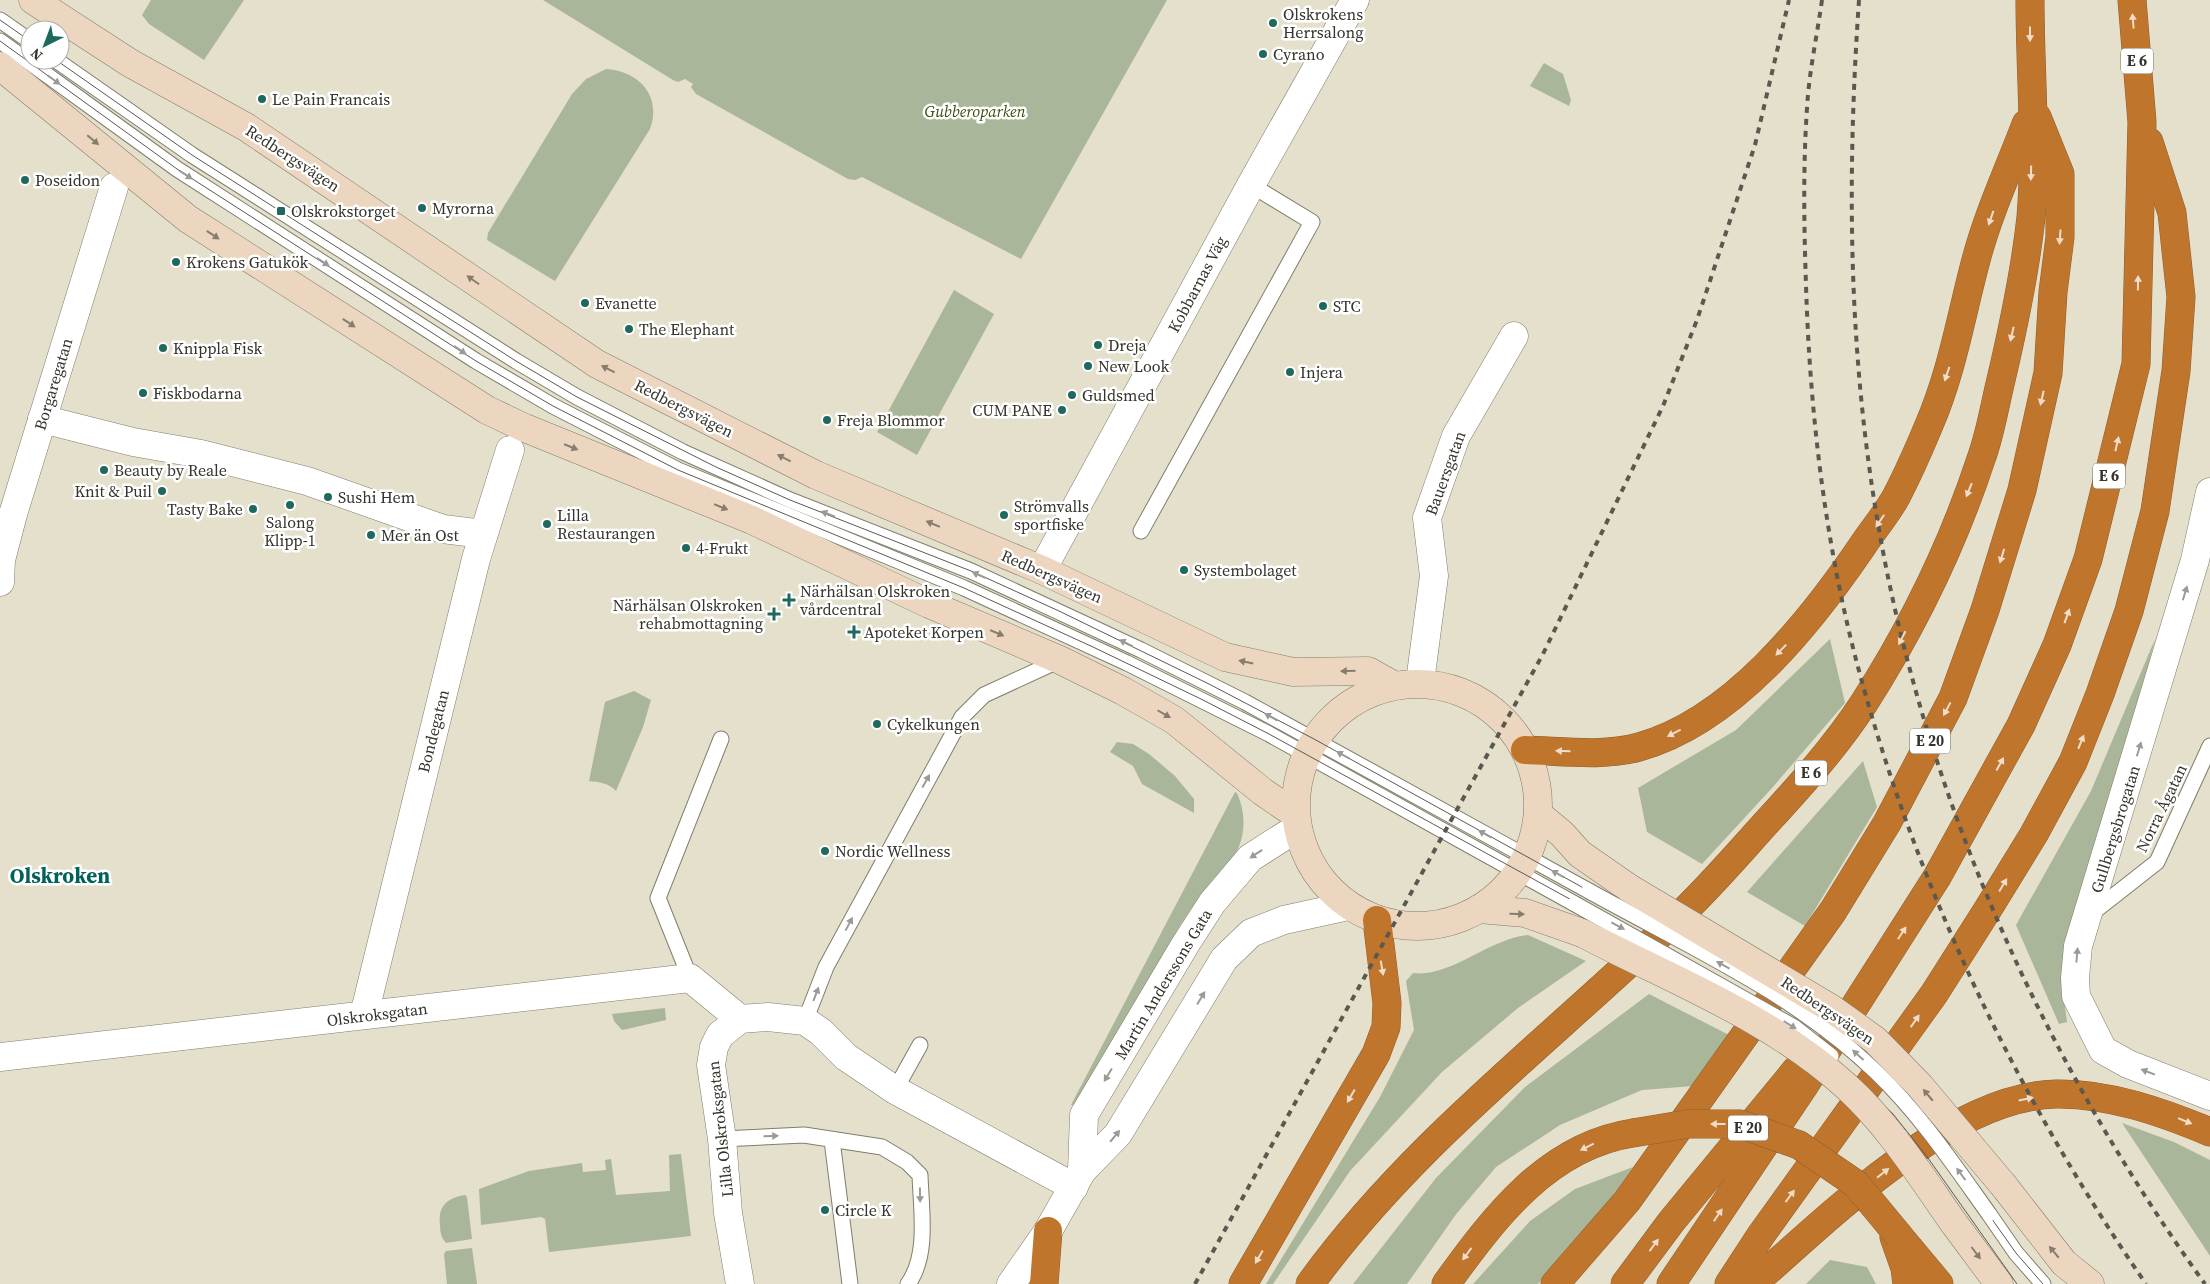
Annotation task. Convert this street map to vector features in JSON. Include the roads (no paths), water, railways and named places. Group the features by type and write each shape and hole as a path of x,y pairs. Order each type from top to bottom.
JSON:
{"highway":[{"name":"E 6","path":"1310,1284 1347,1235 1399,1176 1444,1131 1678,918 1812,773 1862,706 1897,648 1937,568 1982,457 2015,321 2031,216 2032,106 2030,0"},
{"name":"E 6","path":"1671,1284 1804,1086 1937,878 2021,725 2057,645 2088,559 2136,364 2142,122 2132,0"},
{"path":"1525,750 1602,752 1638,747 1673,735 1722,703 1763,668 1800,631 1832,590 1895,498 1930,424 1952,360 1976,259 2032,106"},
{"name":"E 20","path":"1555,1284 1627,1201 1833,911 1887,823 1953,698 1985,610 2022,490 2048,373 2053,292 2060,237 2060,174 2032,106"},
{"name":"E 6","path":"1729,1284 1761,1235 1928,1002 1988,909 2034,834 2073,762 2100,694 2129,611 2155,511 2176,371 2181,297 2172,213 2142,122"},
{"path":"1243,1284 1376,1054 1386,1027 1387,1003 1377,920"},
{"name":"E 20","path":"1625,1284 1671,1222 1876,974"},
{"path":"1753,1284 1845,1203 1902,1158 1947,1130 1991,1108 2055,1094 2087,1096 2175,1118 2210,1132"},
{"path":"1446,1284 1479,1238 1511,1201 1546,1170 1590,1145 1633,1133 1687,1124 1740,1124 1799,1145 1856,1184 1896,1236 1939,1284"},
{"path":"1044,1284 1048,1231"},
{"path":"1896,1236 1905,1268 1907,1284"}],"street":[{"name":"Redbergsvägen","path":"32,0 130,63 246,127 597,364 816,475 1042,570 1225,657 1294,672 1368,670 1393,685"},
{"name":"Kobbarnas Väg","path":"1042,570 1251,185 1355,0"},
{"path":"0,66 188,219 487,410 525,428 752,520 929,604 1060,660 1124,691 1174,720 1296,821"},
{"name":"Borgaregatan","path":"1,578 6,512 42,419 114,187"},
{"name":"Bauersgatan","path":"1420,682 1434,576 1427,518 1456,436 1514,336"},
{"path":"42,419 133,442 201,454 307,481 443,529 479,546"},
{"name":"Bondegatan","path":"364,1015 479,546 510,450"},
{"name":"Gullbergsbrogatan","path":"2210,492 2202,562 2078,946 2075,978 2076,996 2103,1050 2128,1064 2210,1096"},
{"path":"1420,682 1440,685 1466,694 1490,708 1510,726 1525,750 1536,781 1538,814 1523,865 1503,891 1479,910 1440,924 1418,927 1397,925 1377,920 1348,906 1326,886 1307,859 1296,821 1297,782 1310,747 1331,718 1350,703 1370,692 1393,685 1420,682"},
{"name":"Redbergsvägen","path":"1538,814 1562,834 1580,854 1598,882 1832,1009 1875,1040 1920,1086 2064,1263 2090,1284"},
{"name":"Martin Anderssons Gata","path":"1078,1179 1084,1115 1185,945 1212,903 1250,858 1296,821"},
{"name":"Martin Anderssons Gata","path":"1011,1284 1048,1231 1078,1179 1118,1134 1224,959 1251,933 1284,920 1348,906"},
{"path":"1479,910 1525,914 1582,933 1756,1021 1805,1052 1847,1087 1889,1132 1999,1284"},
{"path":"690,978 740,1019 806,1020 846,1057 895,1090 1078,1179"},
{"name":"Olskroksgatan","path":"0,1057 690,978"},
{"name":"Lilla Olskroksgatan","path":"740,1019 720,1035 714,1047 710,1065 722,1139 728,1213 740,1284"}],"lane":[{"path":"0,20 20,34"},
{"path":"0,41 177,169 476,361 553,406 678,470 955,584 1071,636 1193,695 1310,747"},
{"path":"70,70 192,155 507,356 577,397 676,448 790,500 953,564 1059,611 1231,695 1310,747 1523,865 1575,904 1794,1027 1836,1060 1889,1132"},
{"path":"1141,531 1312,222 1251,185"},
{"path":"806,1020 826,967 962,717 984,695 1060,660"},
{"path":"690,978 658,898 721,739"},
{"name":"Norra Ågatan","path":"2089,916 2157,862 2210,746"},
{"path":"1523,865 1598,882 1822,1025 1877,1072 1905,1101 2012,1197"},
{"path":"895,1090 920,1045"},
{"path":"1905,1101 2016,1253 2043,1284"},
{"path":"722,1139 804,1135 882,1147 907,1162 920,1175 921,1256 914,1276 908,1284"},
{"path":"832,1140 850,1284"}],"tram line":[{"path":"0,20 20,34"},
{"path":"0,41 177,169 476,361 553,406 678,470 964,588 1201,699 1269,734 1628,931 1794,1027 1836,1060 1893,1114 1928,1158 2017,1284"},
{"path":"70,70 192,155 516,361 577,397 716,467 790,500 971,571 1059,611 1209,684 1314,739 1770,991 1849,1047 1905,1101 1940,1146 2016,1253 2043,1284"}],"railway":[{"path":"1195,1284 1543,654 1663,406 1697,320 1755,145 1789,0"},
{"path":"1822,0 1809,81 1804,174 1808,336 1816,438 1830,540 1851,640 1888,768 1915,846 1946,923 1980,998 2017,1072 2058,1144 2100,1215 2146,1284"},
{"path":"1859,0 1855,65 1852,195 1855,324 1860,389 1877,518 1898,621 1925,722 1958,822 1997,919 2042,1015 2091,1108 2146,1197 2205,1284"}],"place":[{"name":"Olskrokens Herrsalong","path":"1273,23"},
{"name":"Cyrano","path":"1263,54"},
{"name":"Le Pain Francais","path":"262,99"},
{"name":"Poseidon","path":"25,180"},
{"name":"Myrorna","path":"422,208"},
{"name":"Olskrokstorget","path":"281,211"},
{"name":"Krokens Gatukök","path":"176,262"},
{"name":"Evanette","path":"585,303"},
{"name":"STC","path":"1323,306"},
{"name":"The Elephant","path":"629,329"},
{"name":"Dreja","path":"1098,345"},
{"name":"Knippla Fisk","path":"163,348"},
{"name":"New Look","path":"1088,366"},
{"name":"Injera","path":"1290,372"},
{"name":"Fiskbodarna","path":"143,393"},
{"name":"Guldsmed","path":"1072,395"},
{"name":"CUM PANE","path":"1062,410"},
{"name":"Freja Blommor","path":"827,420"},
{"name":"Beauty by Reale","path":"104,470"},
{"name":"Knit & Puil","path":"162,491"},
{"name":"Sushi Hem","path":"328,497"},
{"name":"Salong Klipp-1","path":"290,505"},
{"name":"Tasty Bake","path":"253,509"},
{"name":"Strömvalls sportfiske","path":"1004,515"},
{"name":"Lilla Restaurangen","path":"547,524"},
{"name":"Mer än Ost","path":"371,535"},
{"name":"4-Frukt","path":"686,548"},
{"name":"Systembolaget","path":"1184,570"},
{"name":"Närhälsan Olskroken vårdcentral","path":"789,600"},
{"name":"Närhälsan Olskroken rehabmottagning","path":"774,614"},
{"name":"Apoteket Korpen","path":"854,632"},
{"name":"Cykelkungen","path":"877,724"},
{"name":"Nordic Wellness","path":"825,851"},
{"name":"Circle K","path":"825,1210"}],"district":[{"name":"Olskroken","path":"60,876"}],"park label":[{"name":"Gubberoparken","path":"975,111"}]}
